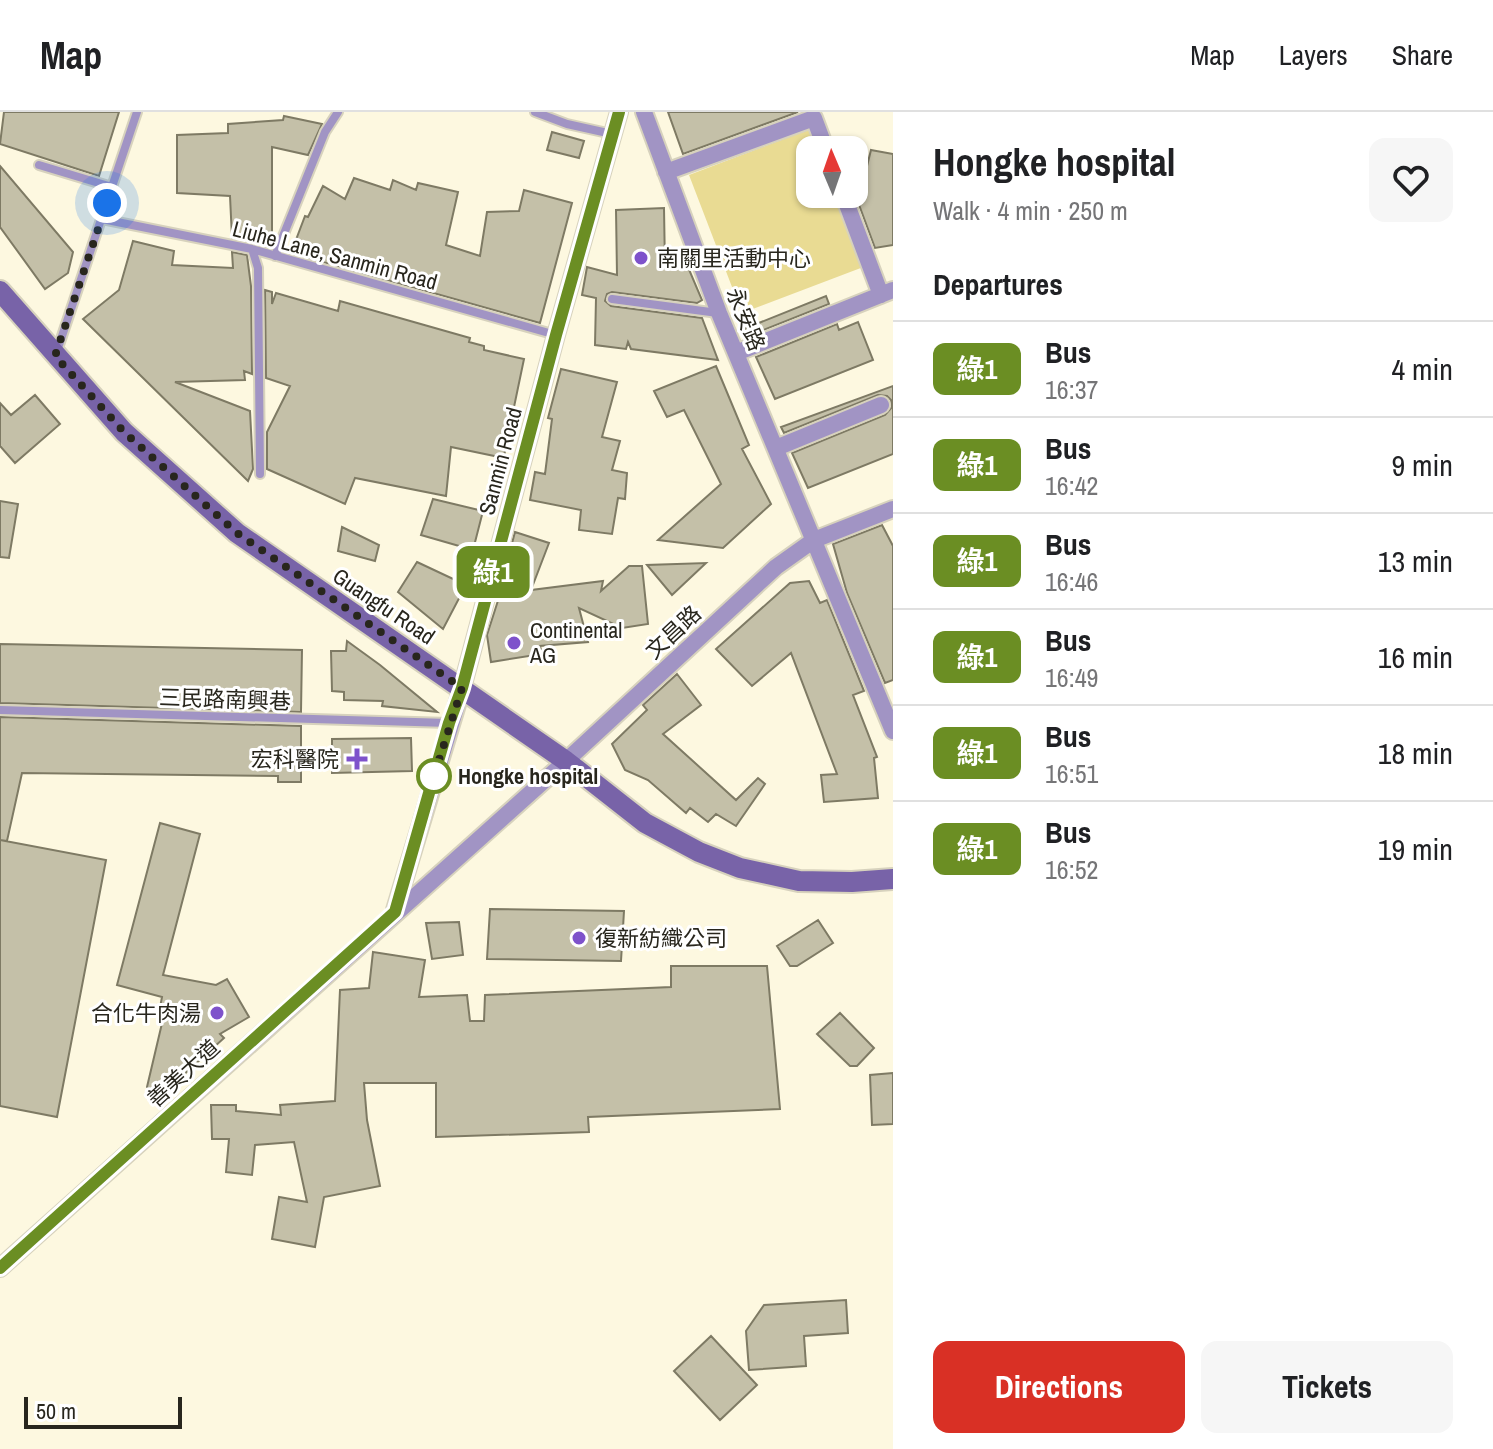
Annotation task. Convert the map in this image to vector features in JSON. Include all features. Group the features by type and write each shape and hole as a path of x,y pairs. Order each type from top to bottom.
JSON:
{"main road":[{"name":"Guangfu Road","path":"0,291 124,432 237,533 566,761 645,823 699,852 740,868 799,881 893,879"}],"street":[{"name":"Sanmin Road","path":"395,912 449,723 462,688 619,112"},
{"name":"永安路","path":"644,112 719,313 893,731"},
{"path":"666,172 814,118 821,136"},
{"path":"736,353 887,293 849,208"},
{"path":"776,448 881,405"},
{"name":"文昌路","path":"395,912 566,761 776,567 814,540 893,509"},
{"name":"善美大道","path":"0,1268 395,912"}],"lane":[{"path":"55,356 137,112"},
{"path":"275,256 325,132 338,112"},
{"path":"535,112 567,124 612,134"},
{"path":"39,165 112,187"},
{"name":"Liuhe Lane, Sanmin Road","path":"102,219 252,249 556,335"},
{"path":"252,249 258,268 260,474"},
{"path":"612,299 719,313"},
{"name":"三民路南興巷","path":"0,710 449,723"}],"shaded area":[{"path":"813,128 816,136 796,136 796,208 843,208 866,266 742,313 689,175"}],"building":[{"path":"4,112 119,112 99,176 0,144"},
{"path":"668,112 798,112 683,154"},
{"path":"284,116 322,124 308,155 272,147 272,240 232,238 230,196 177,193 177,135 228,133 228,124 283,120"},
{"path":"552,132 584,141 579,158 547,150"},
{"path":"871,150 893,154 893,245 875,248 860,208 868,208"},
{"path":"0,166 73,252 68,273 45,289 0,227"},
{"path":"354,178 390,190 393,180 416,190 418,183 458,192 446,245 480,256 487,212 519,211 524,190 572,203 540,323 291,253 305,216 308,217 323,186 345,199"},
{"path":"664,208 665,268 685,260 702,300 697,303 612,292 607,294 605,301 611,306 702,318 718,360 631,349 628,342 626,349 595,345 596,298 582,295 587,267 617,275 616,210"},
{"path":"133,241 174,251 172,265 233,268 232,252 247,255 251,286 252,374 244,371 245,380 175,382 250,411 253,469 248,481 83,319 119,290"},
{"path":"265,290 272,292 272,304 276,293 338,311 340,301 470,338 469,342 484,346 484,350 524,359 514,407 511,407 504,458 451,447 446,496 355,478 345,504 267,469 267,432 290,386 266,378"},
{"path":"826,296 829,304 748,336 744,329"},
{"path":"858,322 873,360 775,399 756,357 837,324 839,330"},
{"path":"716,366 749,445 742,449 771,504 723,548 658,540 721,484 684,410 667,417 654,391"},
{"path":"561,369 617,382 602,437 620,441 612,470 627,473 625,499 618,498 612,534 579,530 581,510 530,500 535,472 545,474 552,419 548,418"},
{"path":"893,386 893,454 808,488 792,453 885,415 892,407 891,400 878,395 784,433 781,427"},
{"path":"35,395 60,424 15,463 0,446 0,403 11,415"},
{"path":"433,499 483,511 473,550 421,535"},
{"path":"0,501 18,504 9,558 0,557"},
{"path":"882,525 893,546 893,680 885,683 847,593 833,544"},
{"path":"342,527 379,545 375,561 338,551"},
{"path":"515,532 549,543 531,590 603,581 601,591 629,566 642,566 648,624 622,628 579,608 588,642 540,646 542,654 491,662 487,635 510,563 507,562"},
{"path":"417,562 466,585 443,629 398,592"},
{"path":"706,563 672,595 647,565"},
{"path":"809,581 820,603 827,600 864,691 853,695 877,757 874,758 878,798 824,802 821,775 837,774 791,653 752,686 716,649 790,583"},
{"path":"347,641 437,712 382,706 383,701 344,700 344,692 332,691 331,651 346,651"},
{"path":"0,644 302,650 301,712 0,703"},
{"path":"677,674 701,705 663,734 736,800 758,778 765,784 736,826 716,814 708,822 690,808 686,813 648,780 625,770 612,744 647,710 643,705"},
{"path":"0,717 301,726 301,782 278,782 278,776 22,773 7,841 0,840"},
{"path":"411,738 412,771 332,773 332,739"},
{"path":"160,823 200,834 163,975 216,985 227,979 249,1017 220,1034 224,1038 158,1098 147,1087 163,1019 158,1018 162,997 117,985"},
{"path":"0,840 106,860 57,1117 0,1106"},
{"path":"490,909 624,911 621,961 487,959"},
{"path":"818,920 833,943 797,966 790,966 777,946"},
{"path":"459,922 463,955 432,959 426,923"},
{"path":"373,952 425,960 419,997 467,995 470,1021 484,1021 485,995 671,987 671,966 767,966 780,1109 588,1117 589,1132 436,1137 436,1083 364,1083 367,1120 380,1186 324,1197 315,1247 272,1239 279,1197 307,1202 294,1142 255,1145 252,1175 226,1172 229,1139 212,1139 211,1105 236,1105 236,1111 281,1115 280,1105 335,1101 340,990 369,988"},
{"path":"840,1013 874,1048 857,1066 850,1066 817,1034"},
{"path":"893,1073 893,1124 872,1125 870,1075"},
{"path":"846,1300 848,1333 804,1336 806,1366 749,1370 746,1331 764,1305"},
{"path":"711,1336 757,1385 720,1420 674,1371"}],"bus line":[{"name":"綠1","path":"0,1268 395,912 449,723 462,688 619,112"}],"place":[{"name":"南關里活動中心","path":"641,258"},
{"name":"Continental AG","path":"514,643"},
{"name":"宏科醫院","path":"357,759"},
{"name":"Hongke hospital","path":"434,776"},
{"name":"復新紡織公司","path":"579,938"},
{"name":"合化牛肉湯","path":"217,1013"}],"route":[{"path":"107,203 55,356 124,432 237,533 269,558 462,688 434,776"}]}
